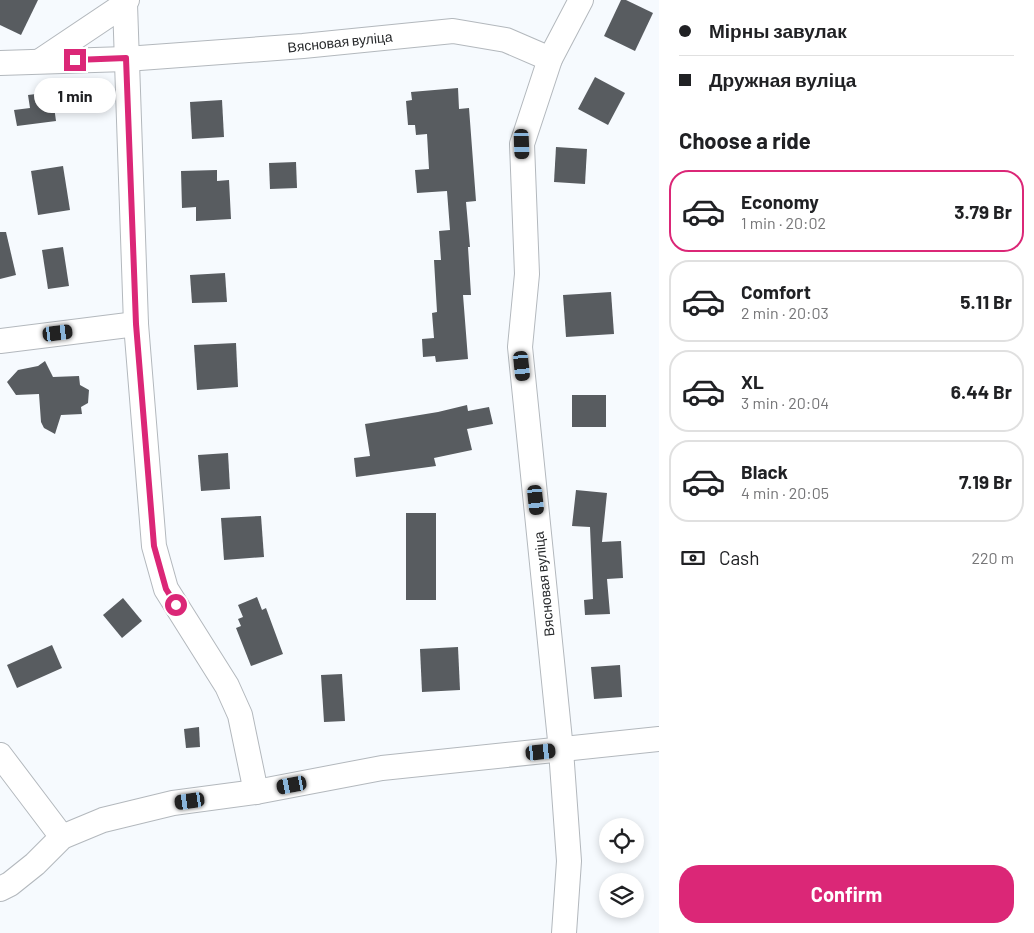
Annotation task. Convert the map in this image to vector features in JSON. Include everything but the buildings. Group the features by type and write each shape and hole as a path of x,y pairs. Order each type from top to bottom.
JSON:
{"street":[{"name":"Вясновая вуліца","path":"564,933 569,862 561,750 520,347 527,274 522,144 550,59 581,0"},
{"path":"126,2 126,58 136,324 154,546 166,589 227,686 240,715 256,792"},
{"path":"40,61 126,2"},
{"name":"Вясновая вуліца","path":"0,63 126,58 303,46 452,31 506,40 550,59"},
{"path":"0,341 136,324"},
{"path":"0,889 10,884 35,864 62,837 103,820 164,805 256,792 382,768 659,739"},
{"path":"0,755 62,837"}],"route":[{"path":"75,60 126,58 136,324 154,546 166,589 176,605"}]}
